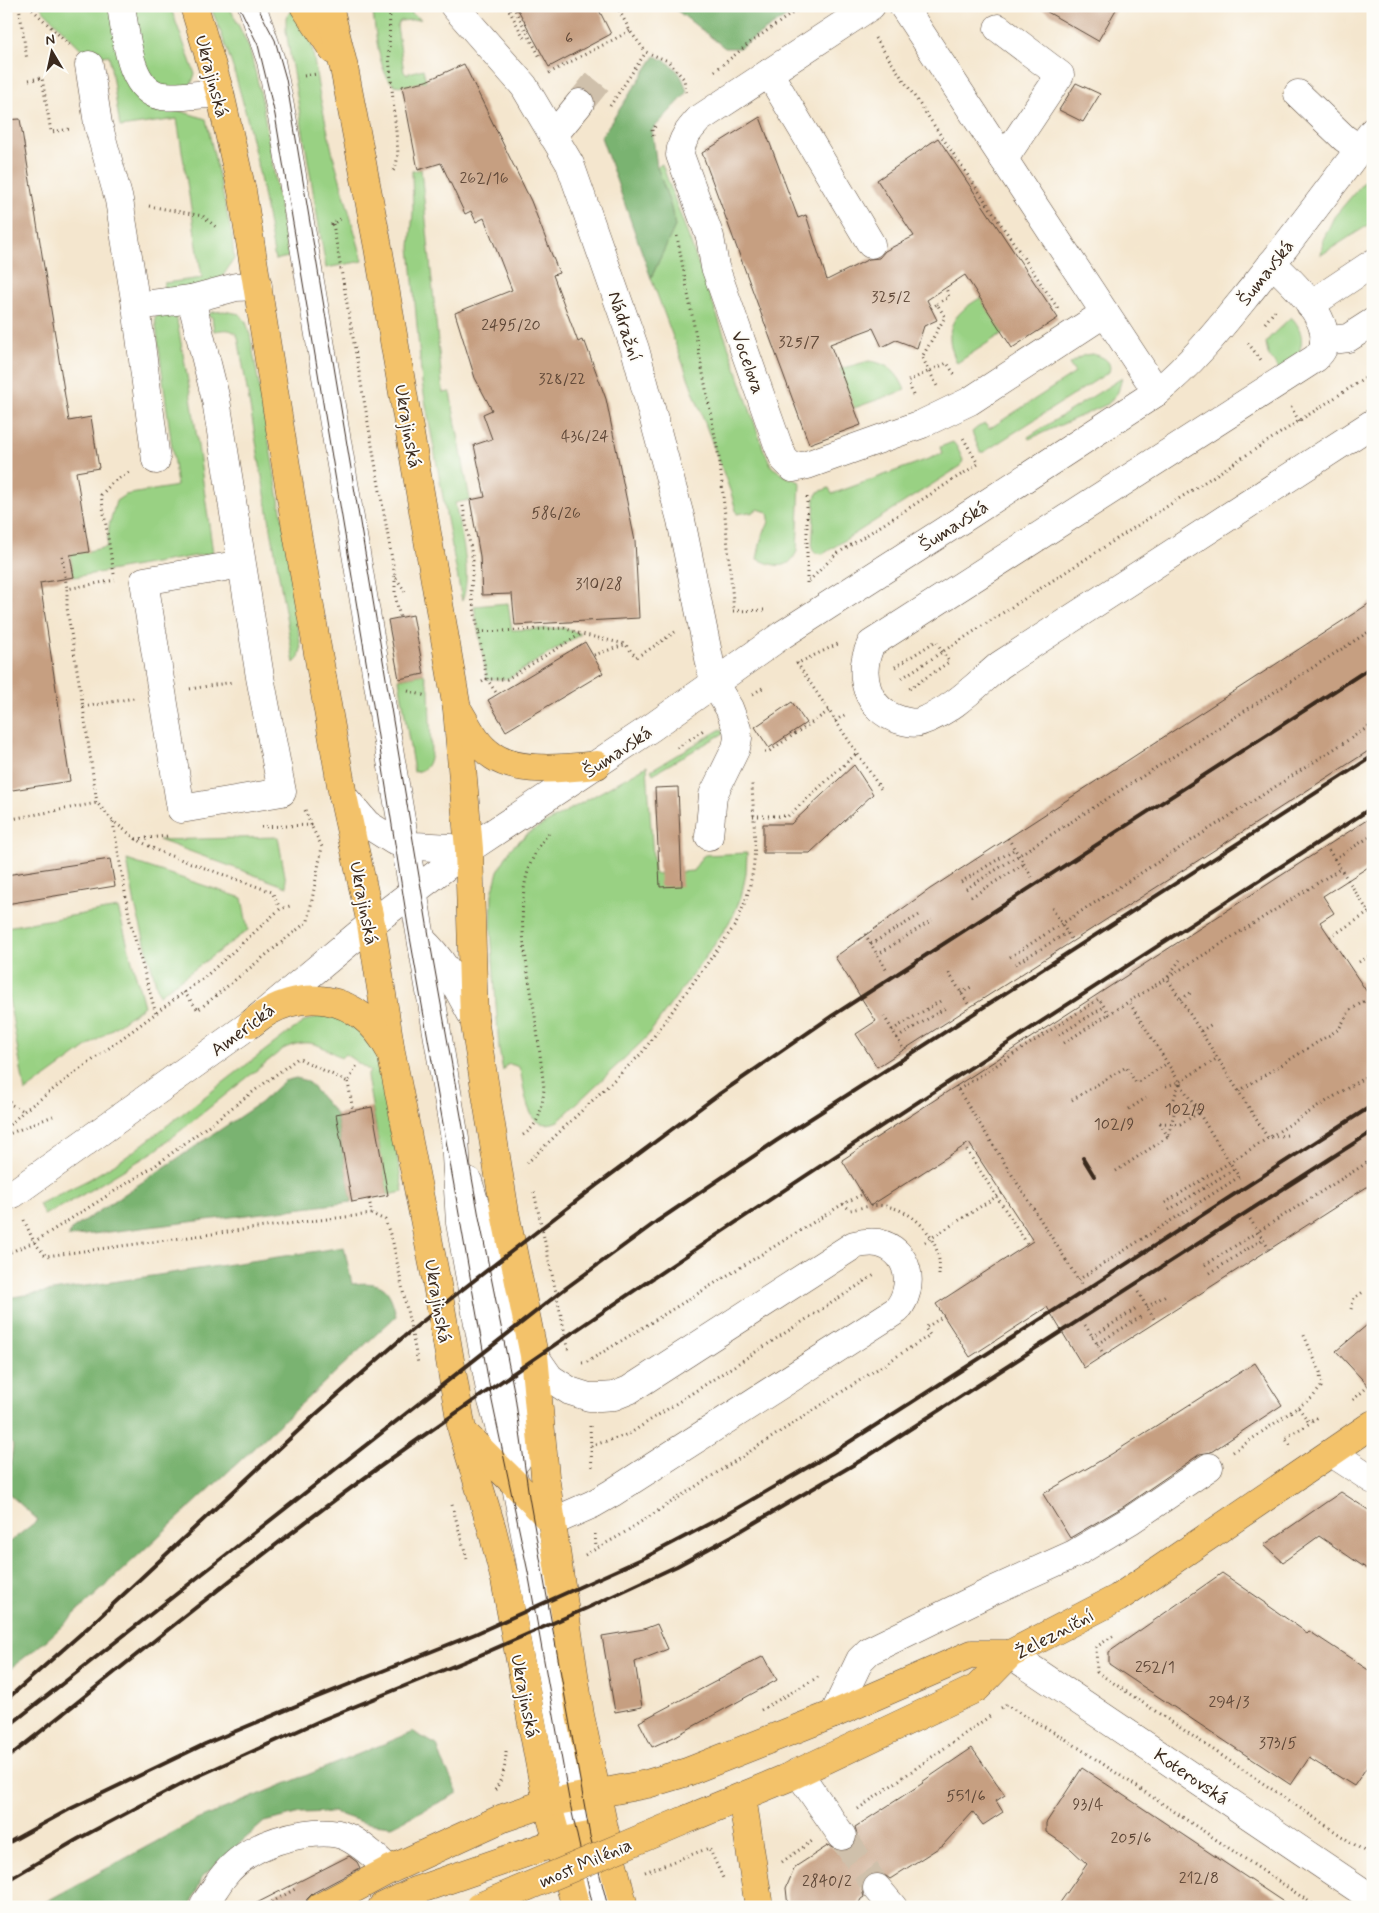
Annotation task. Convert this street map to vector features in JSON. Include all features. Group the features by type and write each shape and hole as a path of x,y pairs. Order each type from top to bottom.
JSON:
{"main road":[{"name":"Ukrajinská","path":"194,6 220,92 242,191 294,516 343,796 371,924 391,1052 436,1279 462,1430 492,1529 504,1580 547,1803 581,1838"},
{"path":"304,6 344,68"},
{"name":"Ukrajinská","path":"329,6 344,68 378,247 457,709 469,849 474,1019 505,1213 534,1354 545,1476 580,1715 585,1795"},
{"path":"344,6 344,68"},
{"path":"457,709 473,737 493,757 536,769 597,765"},
{"path":"252,1023 265,1012 288,1002 313,999 329,1001 346,1006 373,1024 391,1052"},
{"name":"Železniční","path":"690,1818 798,1772 977,1688 1010,1654 1118,1598 1373,1424"},
{"path":"462,1430 552,1522"},
{"path":"320,1907 389,1870 503,1818 547,1803 647,1784 687,1772 834,1714 972,1654 1010,1654"},
{"path":"576,1907 585,1795"},
{"path":"742,1797 759,1907"},
{"name":"most Milénia","path":"479,1907 690,1818"},
{"path":"382,1907 415,1891 581,1838"},
{"path":"581,1838 624,1907"}],"street":[{"path":"121,6 131,59 142,86 161,96 192,96 220,92"},
{"name":"Ukrajinská","path":"252,6 271,61 283,122 455,1139 479,1217 515,1396 518,1418 516,1486 585,1795"},
{"name":"Nádražní","path":"454,6 524,86 570,164 635,349 681,520 714,683 735,720 738,738 733,755 712,795 709,836"},
{"path":"903,6 1157,392"},
{"name":"Vocelova","path":"865,10 699,119 685,135 681,145 680,155 710,237 715,266 784,459 793,468 807,466 922,424 970,401 1105,313"},
{"path":"998,28 1060,75 1004,159"},
{"path":"89,65 98,124 119,200 136,306 156,460"},
{"path":"769,73 871,244"},
{"path":"1298,94 1344,138 1366,140"},
{"path":"553,136 580,104"},
{"name":"Šumavská","path":"469,849 597,765 782,635 1157,392 1176,377 1204,348 1366,140"},
{"path":"1303,296 1373,262"},
{"path":"1272,263 1303,296 1323,328 1323,350 1316,358 871,644 864,666 867,689 872,699 882,710 894,718 907,722 921,722 942,711 961,698 1000,664 1373,423"},
{"path":"136,306 191,299 236,287 258,286"},
{"path":"191,299 216,400 260,677 282,792 181,809 144,581 242,564"},
{"path":"1324,341 1348,338 1373,322"},
{"path":"343,796 367,824 394,841 415,846 469,849"},
{"name":"Americká","path":"6,1197 115,1122 252,1023 371,924 469,849"},
{"path":"371,924 408,926 430,948 448,973 474,1019"},
{"path":"534,1354 550,1378 570,1391 589,1397 614,1396 629,1390 854,1245 867,1242 890,1248 907,1268 909,1282 906,1296 897,1310 612,1493 593,1504 552,1522"},
{"path":"1332,1453 1373,1480"},
{"path":"834,1714 860,1660 869,1652 992,1591 1074,1554 1131,1520 1209,1467"},
{"name":"Koterovská","path":"1010,1654 1373,1899"},
{"path":"798,1772 838,1831"},
{"path":"204,1907 223,1876 246,1855 264,1844 290,1836 321,1832 345,1836 371,1852 389,1870"},
{"path":"581,1838 600,1907"}],"path":[{"path":"19,6 26,60"},
{"path":"29,6 89,65"},
{"path":"514,6 549,73 630,30"},
{"path":"617,6 630,30 646,52 668,61 684,80 686,93"},
{"path":"714,72 752,41 804,6"},
{"path":"865,10 1065,318"},
{"path":"606,111 646,52"},
{"path":"29,80 42,78 51,132"},
{"path":"681,99 693,87"},
{"path":"653,140 652,130 663,118"},
{"path":"119,200 203,216 221,231"},
{"path":"333,224 340,266"},
{"path":"676,235 720,463 734,611"},
{"path":"931,308 949,297 946,288"},
{"path":"1264,324 1303,296"},
{"path":"935,382 922,357 945,317 937,304"},
{"path":"1243,348 1253,336"},
{"path":"902,678 1373,373"},
{"path":"799,588 807,583 835,555 978,464 965,442"},
{"path":"67,589 116,582 101,495 122,476 156,460"},
{"path":"807,499 807,583"},
{"path":"463,506 473,561 471,592 487,679 497,694"},
{"path":"62,556 67,589 67,608 97,803 113,821 136,839 160,852 272,892 280,909"},
{"path":"394,576 395,594 400,618"},
{"path":"726,611 768,610"},
{"path":"479,632 564,628 581,634"},
{"path":"966,889 1373,629"},
{"path":"789,668 849,638"},
{"path":"895,668 936,641 949,662 908,689"},
{"path":"594,655 625,644"},
{"path":"797,663 881,789"},
{"path":"83,706 260,677"},
{"path":"669,753 766,685"},
{"path":"402,690 428,697"},
{"path":"835,721 852,710"},
{"path":"768,752 829,711"},
{"path":"1010,957 1373,724"},
{"path":"753,816 788,816 857,753"},
{"path":"529,1173 527,1163 641,1054 736,924 752,879 754,853 752,780"},
{"path":"184,992 198,1010 308,921 322,847 302,802"},
{"path":"6,820 97,803"},
{"path":"113,821 130,921 156,1014"},
{"path":"253,828 312,824"},
{"path":"523,1134 528,1132 537,1122 542,1110 544,1089 524,948 522,920 525,886 534,853 548,833 555,828"},
{"path":"136,839 175,835"},
{"path":"1334,860 1373,836"},
{"path":"1008,838 1032,877"},
{"path":"1326,846 1373,919"},
{"path":"961,882 1015,849"},
{"path":"971,897 1024,864"},
{"path":"1064,1043 1340,869"},
{"path":"6,1128 24,1111 213,970 280,909 290,906"},
{"path":"1052,908 1073,942"},
{"path":"1330,937 1373,910"},
{"path":"871,944 921,914"},
{"path":"877,955 932,920"},
{"path":"1015,964 1067,933"},
{"path":"865,934 887,971"},
{"path":"1359,962 1373,954"},
{"path":"1167,978 1180,960"},
{"path":"949,973 970,1007"},
{"path":"1167,978 1268,1138"},
{"path":"961,993 971,987"},
{"path":"1181,999 1192,992"},
{"path":"1239,1091 1339,1028 1350,1010 1373,996"},
{"path":"958,1090 1099,999 1109,1014"},
{"path":"892,1030 942,1000"},
{"path":"1078,1280 1239,1177 1129,1002"},
{"path":"1059,1035 1104,1007"},
{"path":"897,1038 947,1008"},
{"path":"884,1016 904,1050"},
{"path":"1201,1031 1212,1024"},
{"path":"6,1254 34,1242 156,1165 298,1058 348,1082"},
{"path":"1166,1086 1179,1082 1218,1058"},
{"path":"353,1111 348,1082 358,1063"},
{"path":"1072,1100 1126,1067 1136,1083 1168,1063"},
{"path":"1165,1203 1373,1072"},
{"path":"1174,1096 1179,1082"},
{"path":"956,1086 1081,1284"},
{"path":"6,1092 10,1104 24,1111"},
{"path":"1129,1109 1146,1098"},
{"path":"1168,1137 1160,1123 1180,1124 1199,1113"},
{"path":"1116,1171 1168,1137 1174,1114 1180,1124"},
{"path":"6,1135 53,1116"},
{"path":"1268,1138 1287,1134"},
{"path":"964,1146 1028,1245"},
{"path":"1205,1265 1373,1159"},
{"path":"1169,1210 1235,1169"},
{"path":"533,1192 570,1354"},
{"path":"591,1446 629,1434 1002,1193"},
{"path":"578,1363 587,1362 843,1204 863,1194"},
{"path":"369,1199 372,1214"},
{"path":"34,1242 46,1256 372,1214 385,1220 393,1243 419,1365"},
{"path":"1250,1219 1269,1249"},
{"path":"1210,1273 1263,1239"},
{"path":"1138,1292 1156,1322"},
{"path":"1351,1309 1354,1298 1363,1292"},
{"path":"1147,1307 1166,1295"},
{"path":"1092,1336 1138,1308"},
{"path":"596,1548 619,1536 930,1335 925,1328 944,1316"},
{"path":"1097,1344 1142,1316"},
{"path":"1085,1325 1105,1356"},
{"path":"1209,1467 1312,1398 1321,1387 1320,1372 1303,1333"},
{"path":"1298,1407 1306,1420 1314,1420"},
{"path":"1290,1445 1285,1438 1320,1417"},
{"path":"590,1421 592,1479"},
{"path":"450,1497 468,1563"},
{"path":"1115,1634 1096,1647 1097,1672 1373,1857"},
{"path":"779,1864 838,1831 1006,1705 1064,1738 1317,1907"},
{"path":"493,1793 499,1784 506,1764 506,1747"},
{"path":"644,1873 709,1848 724,1880"}],"green space":[{"path":"39,6 110,6 158,104 206,119 232,235 234,259 223,276 206,285 163,291 164,283 202,278 177,119 120,127 109,55 90,58"},
{"path":"133,6 170,6 195,74 191,85 168,93 142,69"},
{"path":"210,6 229,6 249,47 261,95 288,257 275,260 257,163 242,99 233,67"},
{"path":"372,6 411,6 412,14 421,19 400,21 397,26 404,72 406,74 423,69 426,81 402,86 395,85 389,80 381,61"},
{"path":"674,6 802,6 739,48 725,48 675,9"},
{"path":"293,10 311,40 319,92 333,155 363,261 326,268 286,31 286,17"},
{"path":"655,56 667,62 680,74 687,93 652,130 657,167 670,204 675,226 651,278 601,137"},
{"path":"662,164 763,448 772,467 787,477 800,482 797,551 793,558 785,565 770,564 757,559 762,537 768,523 767,512 758,509 751,513 737,514 731,493 651,278 675,226 670,204 657,167"},
{"path":"421,169 443,393 450,392 470,500 455,503 466,566 465,590 462,601 422,383 410,247 413,212 412,171"},
{"path":"1373,171 1373,222 1321,255 1323,240 1334,217"},
{"path":"980,298 1003,333 957,363 950,342 952,325 962,311"},
{"path":"175,310 192,403 213,553 74,577 70,555 107,547 109,526 116,501 125,495 177,486 155,318 159,313"},
{"path":"224,311 240,314 246,322 250,334 285,533 301,649 299,658 294,663 238,337 230,330 214,331 212,317 206,315"},
{"path":"1291,317 1300,331 1301,348 1293,359 1279,370 1268,354 1266,343"},
{"path":"1092,354 1108,362 1109,372 984,452 980,452 972,432 985,424 989,429 1075,373 1069,364 1084,355"},
{"path":"869,361 882,364 896,374 905,390 854,408 840,369"},
{"path":"1122,378 1118,392 1108,404 1029,439 1028,437"},
{"path":"953,442 963,460 961,466 823,554 815,553 812,549 815,498 818,492 829,488 832,494 942,454 940,447"},
{"path":"508,603 512,630 564,628 581,634 507,679 487,679 474,606"},
{"path":"424,674 429,689 431,753 426,767 414,772 399,679"},
{"path":"721,729 724,733 653,774 651,770"},
{"path":"647,766 654,874 693,871 705,855 747,853 746,874 741,897 733,916 720,937 646,1038 558,1121 547,1124 539,1122 528,1108 519,1067 510,1064 505,1066 503,1071 499,1049 491,930 492,894 498,871 511,848 530,832"},
{"path":"278,837 287,887 159,840"},
{"path":"127,860 242,898 248,930 159,995 135,905"},
{"path":"118,908 144,1006 25,1092 6,981 6,927"},
{"path":"320,1016 334,1016 363,1028 381,1057 403,1192 388,1195 367,1077 370,1071 345,1054 341,1058 320,1046 300,1043 283,1049 155,1151 72,1201 44,1215 39,1204 88,1180 126,1157 284,1036 305,1021"},
{"path":"296,1078 307,1081 336,1114 352,1202 68,1237 71,1230 260,1103 284,1081"},
{"path":"344,1247 352,1284 371,1284 383,1288 391,1298 396,1316 48,1639 6,1672 6,1545 38,1520 7,1492 13,1445 6,1439 6,1298"},
{"path":"413,1732 437,1745 458,1793 392,1826 365,1823 333,1812 300,1813 264,1822 203,1876 190,1907 36,1907 194,1821"}],"building":[{"path":"516,6 597,6 611,34 549,67"},
{"path":"1037,6 1118,6 1098,41"},
{"path":"464,64 531,201 559,273 553,275 578,342 582,340 583,343 585,342 606,399 635,541 639,618 515,625 512,594 482,595 480,556 470,500 485,497 474,445 492,439 483,414 492,410 475,378 455,313 512,290 484,218 476,222 471,211 465,214 441,163 418,170 402,86 426,81"},
{"path":"1076,83 1100,94 1083,122 1059,110"},
{"path":"760,117 798,218 806,215 827,280 869,259 879,258 885,251 914,236 877,180 938,138 1058,318 1012,348 965,275 927,300 937,320 924,326 917,348 896,340 882,347 873,328 830,344 861,425 809,444 702,153"},
{"path":"20,119 69,421 91,417 99,468 76,472 89,552 70,555 74,577 40,583 70,781 6,791 6,120"},
{"path":"1373,601 1373,748 877,1067 856,1034 876,1021 835,957 930,889"},
{"path":"413,615 424,674 399,679 388,620"},
{"path":"585,642 603,673 506,731 488,700"},
{"path":"792,702 806,723 769,748 755,727"},
{"path":"854,765 873,794 810,853 763,853 763,824 791,824"},
{"path":"678,787 682,886 660,887 655,788"},
{"path":"1373,816 1373,864 1323,896 1334,913 1320,922 1373,1001 1373,1183 1084,1368 1047,1307 970,1357 936,1304 1033,1241 969,1143 870,1206 842,1160"},
{"path":"110,859 115,886 6,904 6,875"},
{"path":"372,1107 388,1195 352,1202 336,1114"},
{"path":"1373,1320 1373,1391 1336,1351"},
{"path":"1255,1363 1282,1405 1211,1452 1200,1454 1123,1507 1070,1538 1043,1494 1110,1455"},
{"path":"1341,1492 1373,1513 1373,1573 1319,1536 1283,1562 1264,1545"},
{"path":"1222,1573 1307,1633 1309,1631 1373,1673 1373,1758 1354,1786 1309,1758 1291,1785 1109,1664 1109,1652"},
{"path":"657,1624 668,1649 635,1662 642,1707 615,1712 602,1636 644,1629"},
{"path":"764,1656 777,1680 674,1737 652,1747 639,1722"},
{"path":"972,1748 1005,1795 996,1801 1003,1812 983,1825 973,1812 943,1845 890,1879 882,1873 874,1873 867,1876 862,1883 864,1897 857,1907 788,1907 786,1888 795,1867 829,1845 836,1850 844,1851 850,1849 856,1842 857,1834 855,1827 923,1783"},
{"path":"1082,1768 1291,1907 1057,1907 1087,1864 1071,1849 1046,1832 1046,1823"},
{"path":"349,1856 357,1862 360,1868 313,1893 307,1899 304,1907 249,1907"}],"tunnel":[{"path":"580,103 600,78"},
{"path":"842,1836 877,1888"}],"tram line":[{"path":"239,6 258,45 275,115 408,926 492,1401 528,1572 569,1799 593,1907"},
{"path":"257,6 275,40 286,79 431,948 479,1217 515,1396 529,1497 590,1836 608,1907"}],"railway":[{"path":"6,1700 92,1624 315,1415 401,1339 597,1185 718,1095 832,1016 1373,666"},
{"path":"6,1728 562,1291 656,1222 776,1141 1373,756"},
{"path":"6,1759 212,1594 369,1474 423,1436 776,1195 1373,807"},
{"path":"6,1844 70,1809 205,1744 475,1634 646,1557 724,1516 832,1453 1373,1105"},
{"path":"6,1881 78,1839 183,1783 324,1719 478,1656 587,1608 677,1566 732,1536 865,1458 1373,1131"},
{"path":"1083,1158 1094,1176"}]}
